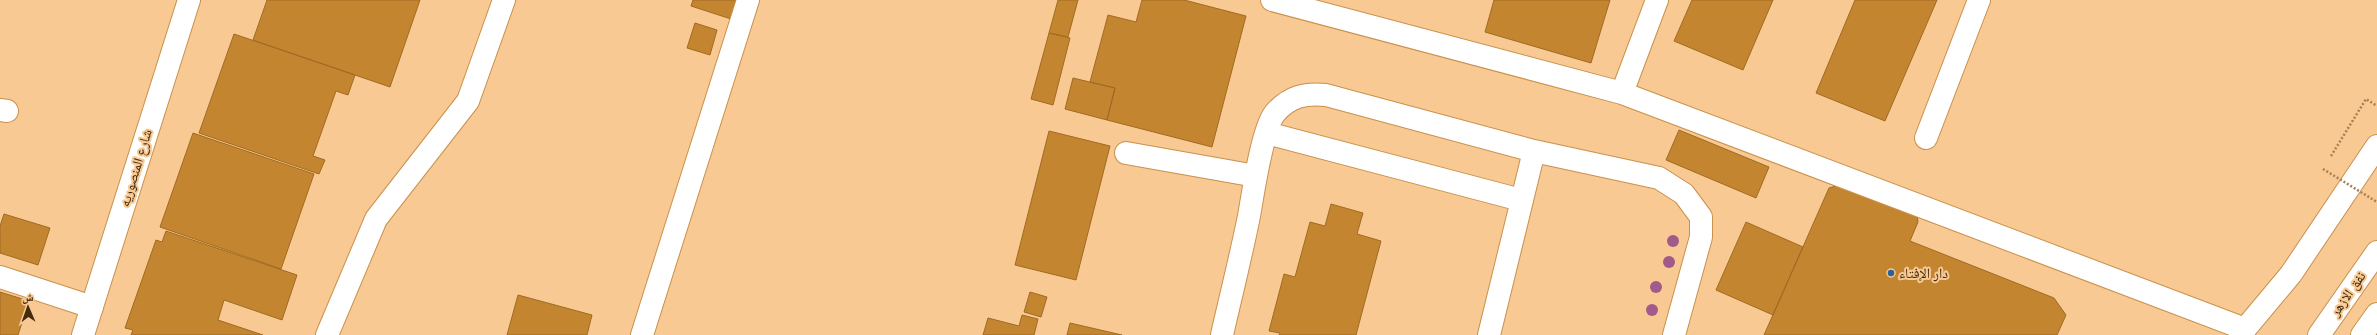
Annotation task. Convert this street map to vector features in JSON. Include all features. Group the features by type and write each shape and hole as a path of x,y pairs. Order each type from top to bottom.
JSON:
{"main road":[{"name":"شارع المنصوريه","path":"83,335 189,0"},
{"path":"327,335 376,219 468,101 504,0"},
{"path":"642,335 748,0"},
{"path":"1272,0 1622,93 2243,332 2291,274 2377,146"},
{"path":"1622,93 1657,0"},
{"path":"1926,138 1979,0"},
{"path":"1222,335 1249,216 1256,176 1267,133 1274,114 1288,100 1307,94 1326,95 1534,151 1659,178 1684,194 1701,217 1700,237 1674,335"},
{"path":"1267,133 1521,200"},
{"path":"1489,335 1534,151"},
{"path":"1126,153 1256,176"},
{"name":"نفق الازهر","path":"2318,335 2377,252"},
{"path":"0,277 92,307"},
{"path":"2362,335 2377,314"}],"path":[{"path":"2366,99 2377,106"},
{"path":"2323,169 2377,202"}],"building":[{"path":"267,0 420,0 390,87 253,40"},
{"path":"693,0 737,0 731,19 691,6"},
{"path":"1058,0 1078,0 1068,37 1049,33"},
{"path":"1142,0 1184,0 1246,16 1212,147 1107,120 1115,88 1090,82 1108,15 1136,22"},
{"path":"1494,0 1610,0 1591,63 1485,32"},
{"path":"1692,0 1773,0 1743,70 1674,41"},
{"path":"1855,0 1937,0 1885,121 1816,93"},
{"path":"695,23 717,30 710,55 687,48"},
{"path":"1049,33 1070,38 1053,105 1031,99"},
{"path":"234,34 355,75 348,95 336,91 313,156 325,160 319,174 199,133"},
{"path":"1073,78 1115,88 1107,120 1065,109"},
{"path":"1679,130 1769,167 1756,198 1666,160"},
{"path":"1049,131 1110,146 1076,280 1015,265"},
{"path":"193,133 314,174 281,269 160,227"},
{"name":"دار الإفتاء","path":"1843,184 1917,214 1918,222 1910,241 2054,298 2066,315 2057,335 1764,335 1829,188"},
{"path":"1331,204 1363,213 1357,234 1381,241 1356,335 1279,335 1280,333 1269,331 1284,274 1295,277 1310,222 1325,226"},
{"path":"4,214 50,228 38,265 0,253 0,226"},
{"path":"1746,222 1803,247 1773,315 1716,290"},
{"path":"166,231 297,275 282,320 224,300 218,320 263,335 131,335 133,330 125,328 156,240 162,242"},
{"path":"0,292 29,301 18,335 0,335"},
{"path":"1030,292 1047,297 1041,317 1024,312"},
{"path":"518,295 592,315 587,335 507,335"},
{"path":"1022,315 1038,319 1034,335 983,335 988,318 1019,326"},
{"path":"1070,323 1122,335 1067,335"}],"place":[{"name":"دار الإفتاء","path":"1891,273"}]}
